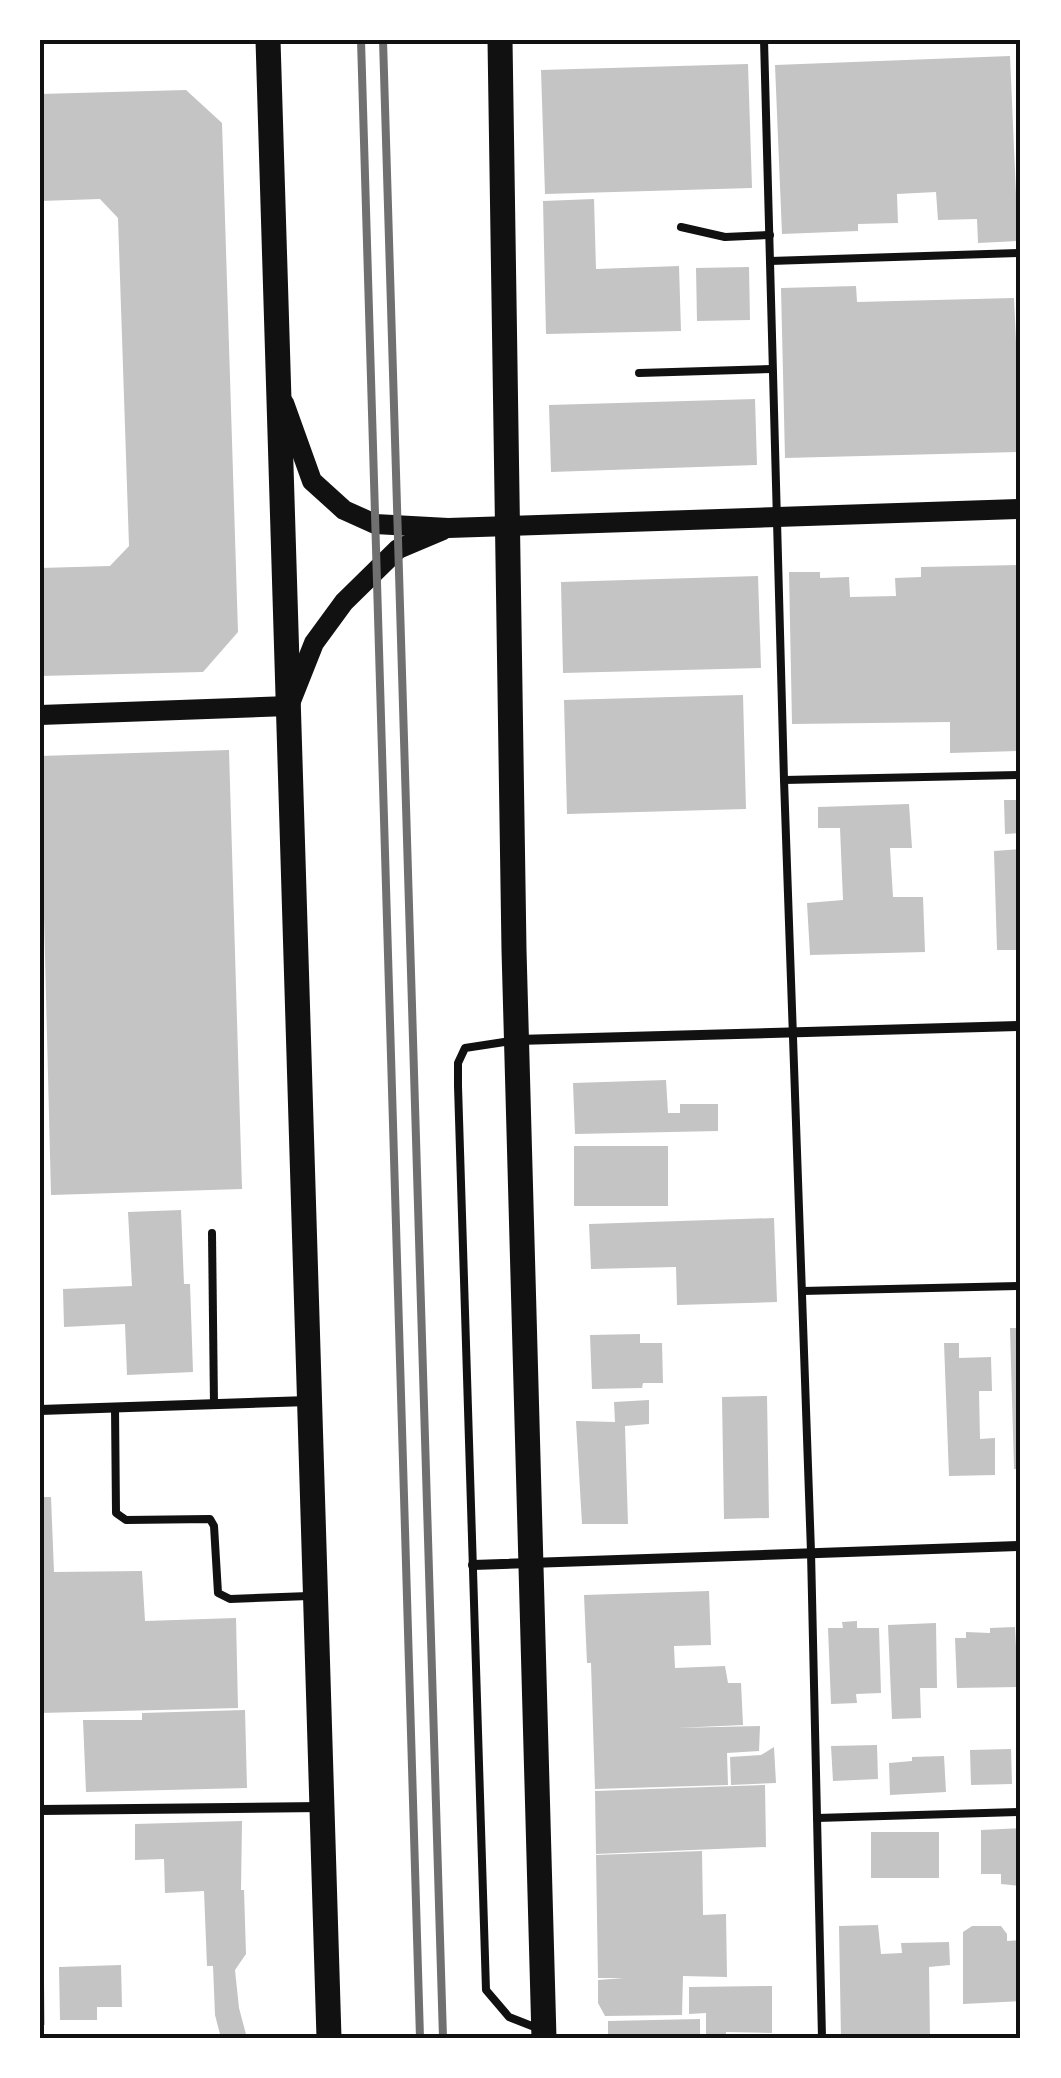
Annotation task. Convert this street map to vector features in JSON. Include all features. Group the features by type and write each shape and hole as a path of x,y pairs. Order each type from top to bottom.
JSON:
{"main road":[{"path":"268,40 280,534 289,706 329,2038"},
{"path":"500,40 516,1040 544,2035"},
{"path":"278,388 312,481 344,510 375,524 448,528 1021,509"},
{"path":"289,706 314,643 344,602 398,549 448,528"},
{"path":"40,716 289,706"}],"street":[{"path":"516,1040 1021,1026"},
{"path":"40,1410 310,1401"},
{"path":"472,1565 1021,1546"},
{"path":"40,1810 323,1806"}],"lane":[{"path":"764,40 784,780 811,1552 822,2038"},
{"path":"680,227 725,237 770,234"},
{"path":"770,261 1021,253"},
{"path":"640,373 772,369"},
{"path":"784,780 1021,775"},
{"path":"516,1040 465,1048 458,1063 472,1565 486,1990 510,2017 544,2035"},
{"path":"212,1233 214,1405"},
{"path":"802,1291 1021,1286"},
{"path":"115,1408 119,1517 210,1519 214,1526 216,1588 218,1594 230,1599 316,1596"},
{"path":"817,1818 1021,1812"}],"building":[{"path":"1010,56 1018,241 978,243 977,219 938,220 936,192 897,194 898,223 858,224 858,231 782,234 775,65"},
{"path":"748,64 752,188 545,194 541,70"},
{"path":"186,90 222,123 238,632 203,672 40,676 40,568 110,566 129,546 118,218 100,199 40,201 40,94"},
{"path":"594,199 596,269 679,266 681,331 546,334 543,201"},
{"path":"749,267 750,320 697,321 696,268"},
{"path":"856,286 857,302 1014,298 1021,452 785,458 781,288"},
{"path":"755,399 757,465 551,472 549,405"},
{"path":"1021,565 1021,751 950,753 950,722 792,724 789,572 820,572 820,578 849,577 850,597 896,596 895,578 921,577 921,567"},
{"path":"758,576 761,668 563,673 561,582"},
{"path":"743,695 746,809 567,814 564,700"},
{"path":"229,750 242,1189 51,1195 40,756"},
{"path":"1004,800 1021,800 1021,833 1005,834"},
{"path":"909,804 912,848 890,848 893,897 923,897 925,952 810,955 807,903 843,900 840,828 818,828 818,807"},
{"path":"1021,849 1019,950 997,950 994,851"},
{"path":"666,1080 668,1113 680,1113 680,1104 718,1104 718,1131 575,1134 573,1083"},
{"path":"574,1146 668,1146 668,1206 574,1206"},
{"path":"181,1210 184,1284 190,1284 193,1372 127,1375 125,1324 64,1327 63,1289 132,1286 128,1212"},
{"path":"774,1218 777,1302 677,1305 676,1267 591,1269 589,1224"},
{"path":"1010,1328 1021,1328 1021,1469 1014,1469"},
{"path":"640,1334 640,1343 662,1343 663,1383 643,1383 642,1388 592,1389 590,1335"},
{"path":"944,1343 959,1343 959,1358 991,1357 992,1391 979,1391 980,1439 995,1438 995,1475 949,1476"},
{"path":"767,1396 769,1518 724,1519 722,1397"},
{"path":"649,1400 649,1424 625,1426 628,1524 582,1524 576,1421 615,1422 614,1402"},
{"path":"40,1497 51,1497 54,1572 142,1571 145,1621 236,1618 238,1708 40,1713"},
{"path":"709,1591 711,1645 674,1646 675,1668 725,1666 728,1683 741,1683 743,1725 676,1728 760,1726 759,1751 727,1753 728,1785 595,1789 591,1663 587,1663 584,1595"},
{"path":"857,1621 857,1628 879,1628 881,1693 856,1694 857,1703 831,1704 828,1628 843,1628 842,1622"},
{"path":"936,1623 937,1688 920,1688 921,1718 892,1719 888,1625"},
{"path":"1015,1627 1018,1687 957,1688 955,1638 966,1638 966,1632 990,1633 990,1628"},
{"path":"245,1710 247,1788 86,1792 83,1720 142,1720 142,1713"},
{"path":"877,1745 878,1779 833,1781 831,1746"},
{"path":"774,1747 776,1783 731,1785 730,1757 761,1755"},
{"path":"1011,1749 1012,1784 971,1785 970,1750"},
{"path":"944,1756 946,1792 890,1795 889,1763 912,1761 912,1757"},
{"path":"765,1785 766,1847 596,1854 595,1791"},
{"path":"242,1821 241,1890 246,1954 235,1970 247,2038 221,2038 215,2015 213,1966 207,1966 204,1891 165,1893 164,1859 135,1860 135,1824"},
{"path":"1021,1828 1021,1886 1001,1884 1001,1874 981,1874 981,1830"},
{"path":"871,1832 939,1832 939,1878 871,1878"},
{"path":"702,1851 703,1915 726,1914 727,1977 683,1976 682,2015 605,2016 598,2003 598,1980 624,1978 598,1978 596,1855"},
{"path":"878,1925 881,1954 902,1953 901,1943 949,1942 950,1965 929,1967 930,2038 841,2038 839,1926"},
{"path":"972,1926 1001,1926 1007,1941 1021,1940 1021,2001 963,2004 963,1932"},
{"path":"121,1965 122,2007 97,2007 97,2020 60,2020 59,1967"},
{"path":"40,1982 44,1982 45,2025 40,2025"},
{"path":"772,1986 772,2033 706,2035 706,2013 689,2014 689,1987"},
{"path":"700,2019 700,2038 608,2038 608,2021"}],"railway":[{"path":"361,40 420,2038"},
{"path":"383,40 443,2038"}]}
